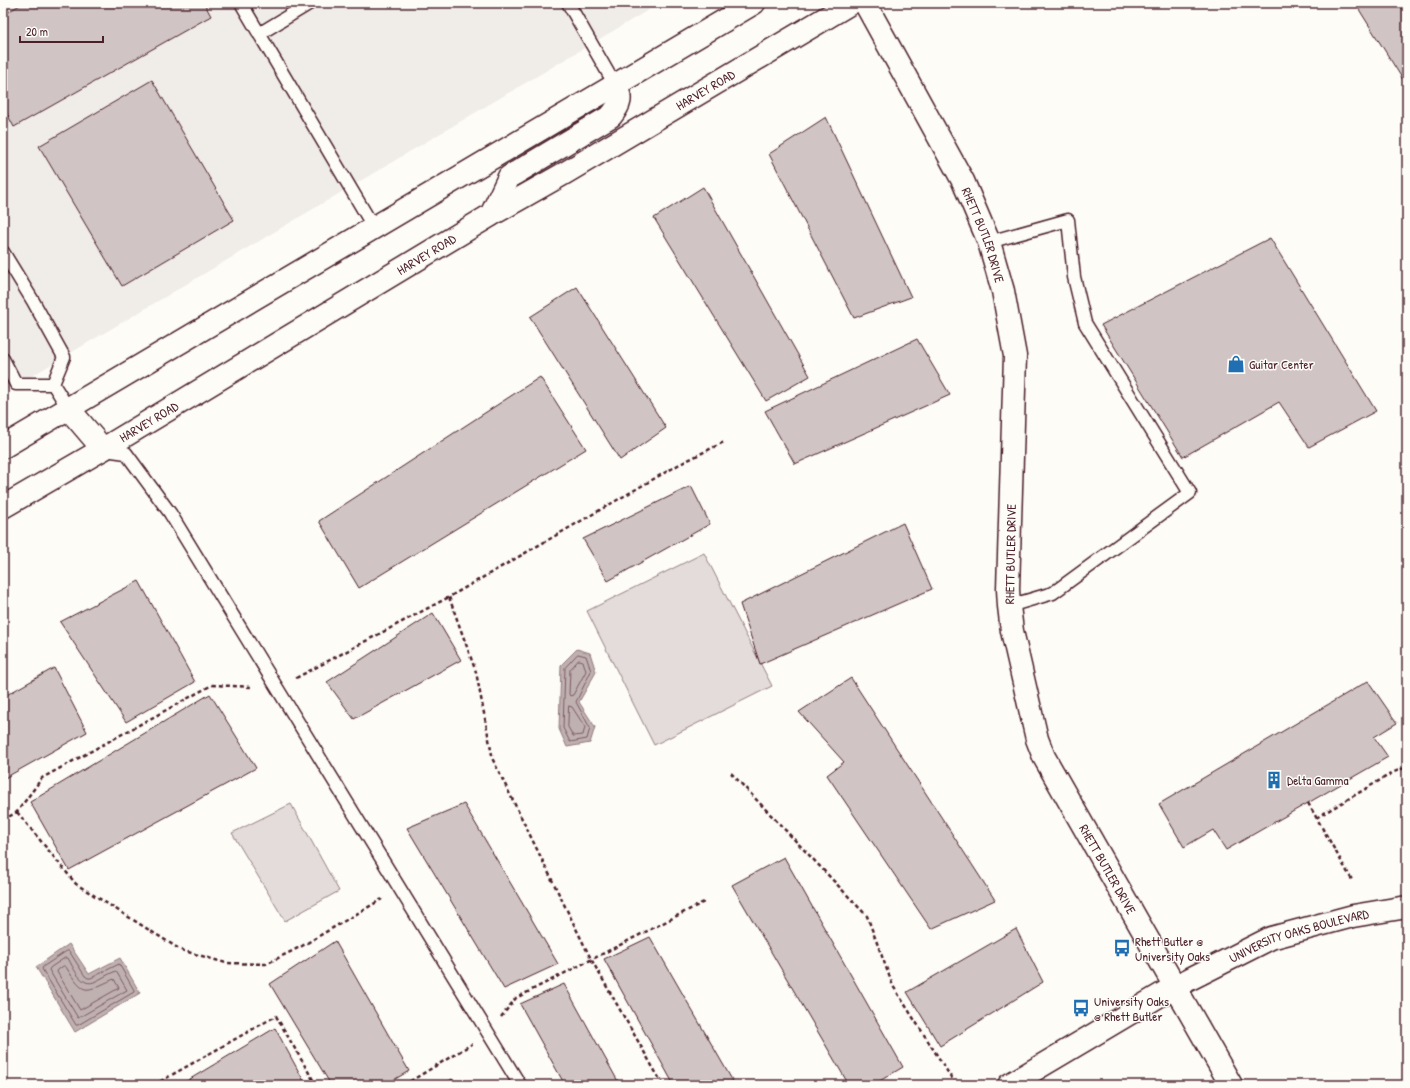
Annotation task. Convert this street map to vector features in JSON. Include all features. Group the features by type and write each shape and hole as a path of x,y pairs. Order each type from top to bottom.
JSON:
{"main road":[{"path":"3,447 754,3"},
{"name":"HARVEY ROAD","path":"3,507 103,449 490,215 565,173 851,3"},
{"name":"RHETT BUTLER DRIVE","path":"864,3 962,181 989,242 1003,291 1015,356 1008,589 1009,606 1012,631 1037,738 1044,756 1231,1085"},
{"path":"490,215 509,177 611,116 619,105 619,92 615,85"},
{"path":"68,408 103,449"},
{"name":"UNIVERSITY OAKS BOULEVARD","path":"1009,1085 1174,987 1272,938 1353,916 1407,907"}],"lane":[{"path":"241,3 374,228"},
{"path":"259,34 310,3"},
{"path":"568,3 615,85"},
{"path":"989,242 1068,220 1074,277 1085,323 1190,493 1053,593 1009,606"},
{"path":"3,252 33,301 64,357 53,384"},
{"path":"3,359 16,384 53,384"},
{"path":"53,384 68,408"},
{"path":"103,449 126,453 170,513 520,1085"}],"path":[{"path":"3,820 17,812 42,778 212,685 277,688 449,597 678,465 724,442"},
{"path":"449,597 476,672 493,760 591,959 663,1085"},
{"path":"1316,818 1394,772 1407,767"},
{"path":"731,773 867,916 893,986 956,1085"},
{"path":"1308,803 1352,880"},
{"path":"17,812 76,884 181,950 226,963 266,964 302,946 400,888"},
{"path":"404,1085 488,1034 516,998 706,901"},
{"path":"154,1085 276,1016 316,1085"}],"shaded area":[{"path":"3,3 660,3 3,393"},
{"path":"704,553 772,686 654,745 587,611"},
{"path":"291,804 339,891 285,921 232,833"}],"water":[{"path":"577,649 590,653 596,672 579,702 595,727 590,743 567,747 559,729 561,665"},
{"path":"69,944 89,974 120,958 140,993 75,1032 36,967"}],"building":[{"path":"23,3 204,3 211,16 14,127 3,106 3,15"},
{"path":"1355,3 1407,3 1407,86"},
{"path":"152,80 234,220 122,286 39,146"},
{"path":"826,117 911,297 854,318 769,154"},
{"path":"703,187 810,376 766,401 654,218"},
{"name":"Guitar Center","path":"1270,238 1376,411 1309,447 1279,402 1183,457 1101,325"},
{"path":"577,287 666,428 620,460 530,317"},
{"path":"917,339 950,395 795,464 765,411"},
{"path":"540,377 586,449 359,588 319,521"},
{"path":"691,486 710,524 608,581 583,539"},
{"path":"903,523 932,589 760,664 740,604"},
{"path":"139,581 195,682 126,722 60,622"},
{"path":"433,613 461,660 354,719 327,682"},
{"path":"54,668 87,732 3,779 3,697"},
{"path":"851,678 995,900 931,929 827,775 844,762 799,712"},
{"name":"Delta Gamma","path":"1368,681 1397,723 1374,737 1388,757 1226,850 1213,830 1184,847 1159,804"},
{"path":"210,694 256,768 69,870 30,802"},
{"path":"464,804 558,964 504,989 407,828"},
{"path":"784,857 903,1067 873,1085 849,1085 732,885"},
{"path":"1016,929 1043,982 940,1046 907,992"},
{"path":"650,937 735,1085 674,1085 604,959"},
{"path":"335,941 409,1071 385,1085 331,1085 270,984"},
{"path":"564,984 620,1085 565,1085 520,1004"},
{"path":"275,1028 306,1085 180,1085"},
{"path":"452,1079 455,1085 442,1085"}],"place":[{"name":"Guitar Center","path":"1236,364"},
{"name":"Delta Gamma","path":"1274,780"},
{"name":"Rhett Butler @ University Oaks","path":"1122,948"},
{"name":"University Oaks @ Rhett Butler","path":"1081,1008"}]}
